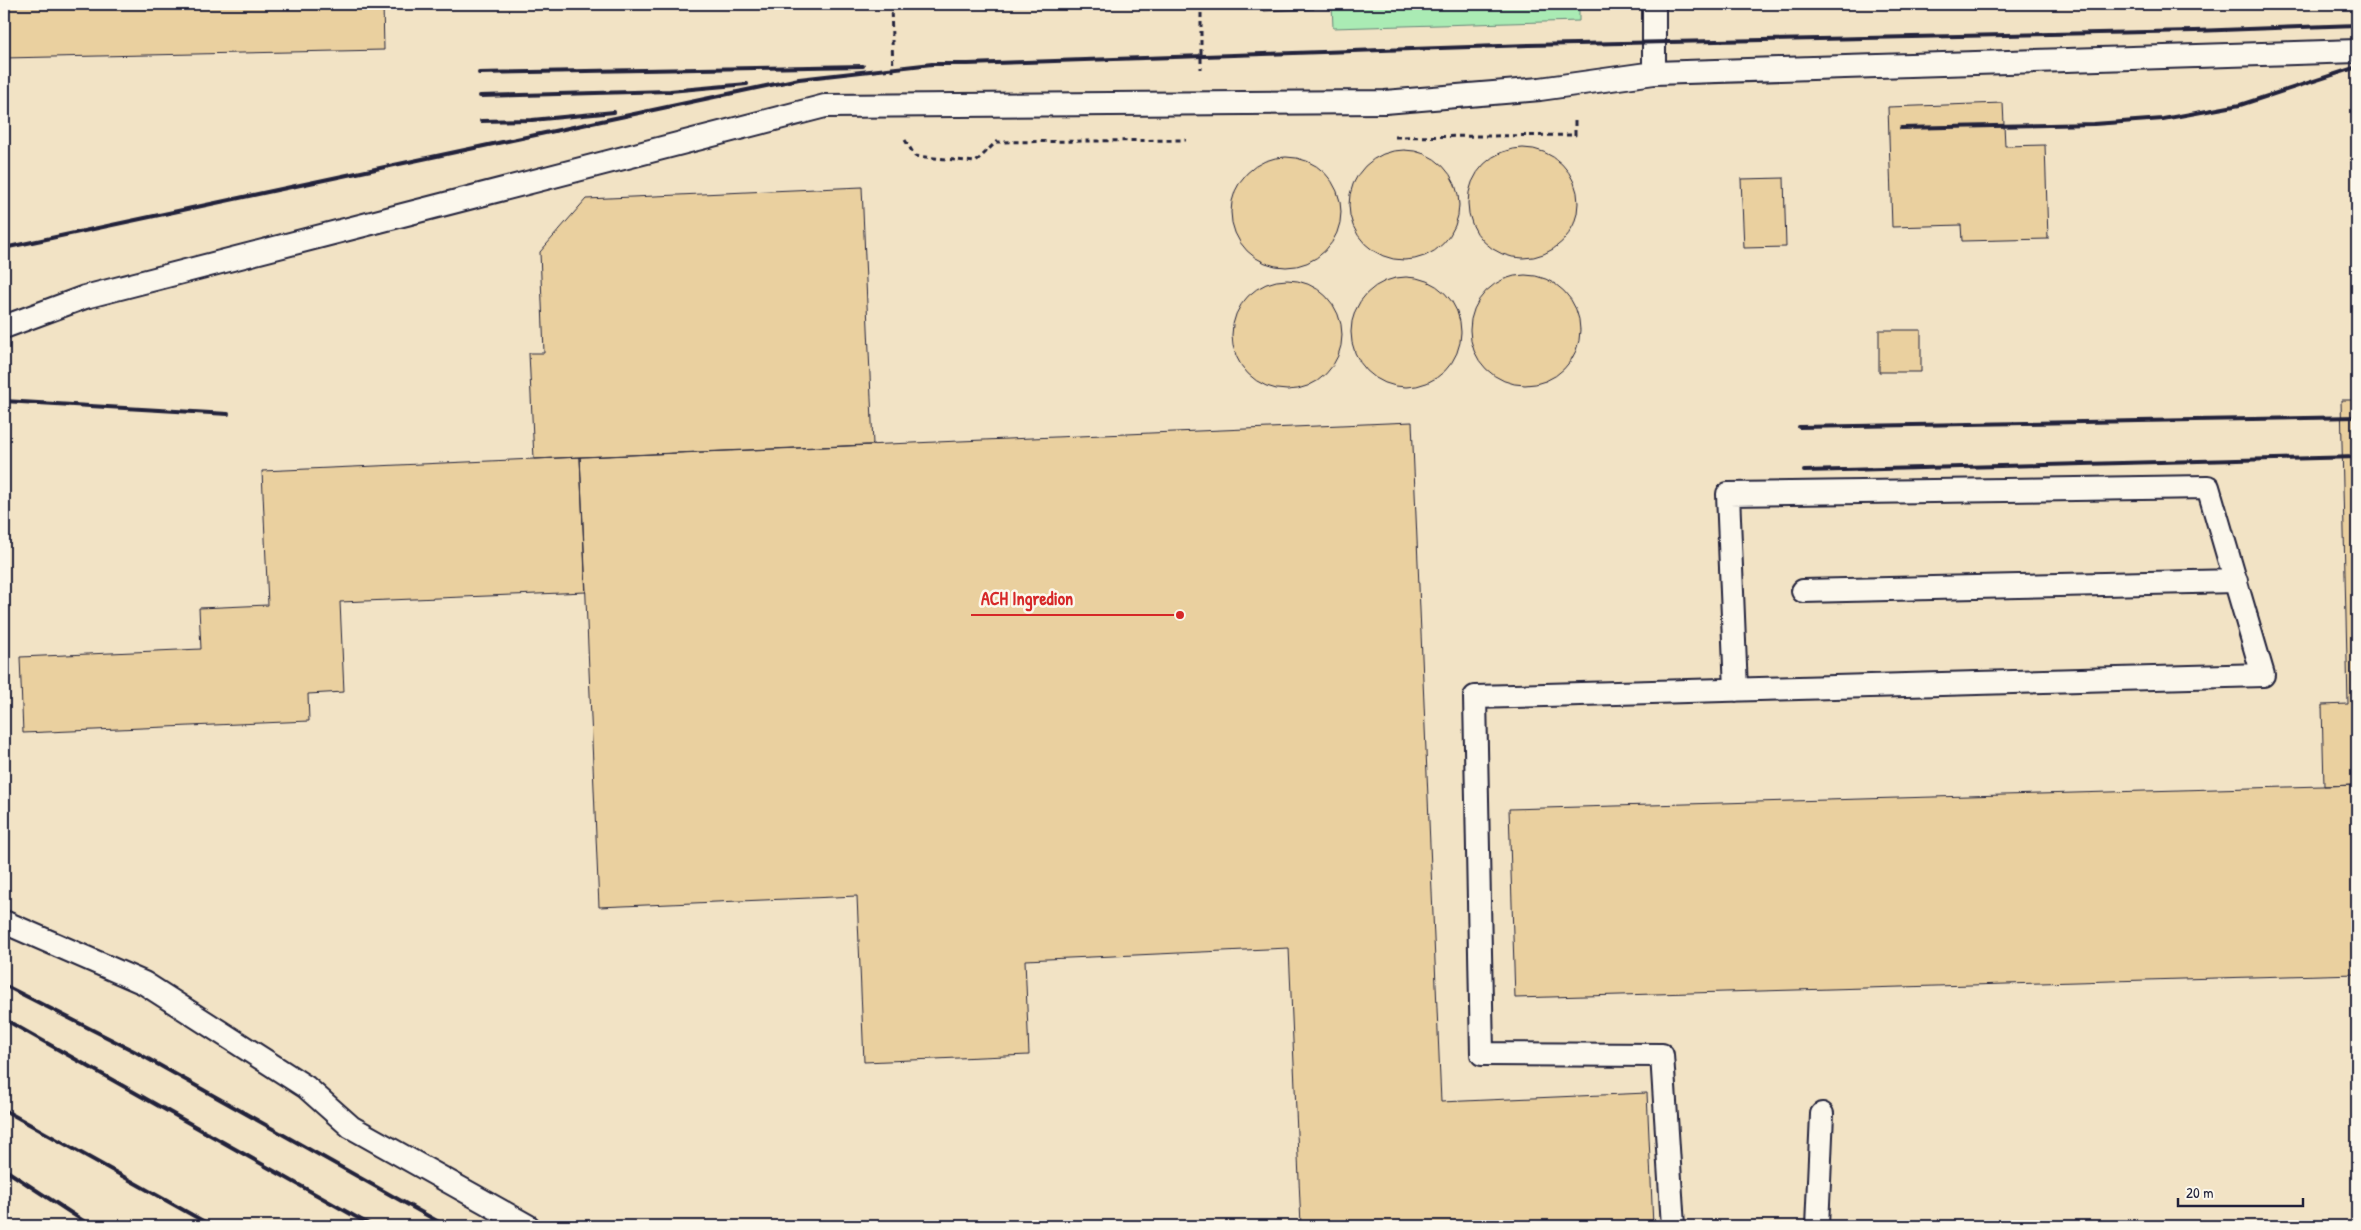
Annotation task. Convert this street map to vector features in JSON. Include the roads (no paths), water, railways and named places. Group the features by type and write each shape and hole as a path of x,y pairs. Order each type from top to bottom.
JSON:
{"lane":[{"path":"1654,4 1654,73"},
{"path":"4,327 85,297 825,106 1385,102 1540,89 1654,73 2357,51"},
{"path":"1672,1226 1662,1055 1482,1054 1475,697 1736,690 2263,675 2208,486 1728,494 1736,690"},
{"path":"1803,591 2236,581"},
{"path":"4,922 144,983 306,1087 351,1128 528,1226"},
{"path":"1817,1226 1822,1114"}],"railway":[{"path":"4,248 799,79 932,64 1529,45 2195,31 2357,25"},
{"path":"479,73 863,66"},
{"path":"1901,128 2094,124 2163,119 2240,105 2357,67"},
{"path":"480,96 670,91 747,84"},
{"path":"481,121 532,120 614,112"},
{"path":"4,401 228,414"},
{"path":"1799,427 2357,417"},
{"path":"1804,471 2357,457"},
{"path":"4,985 134,1051 446,1226"},
{"path":"4,1019 372,1226"},
{"path":"4,1110 212,1226"},
{"path":"4,1169 91,1226"}],"place":[{"name":"ACH Ingredion","path":"1180,615"}]}
